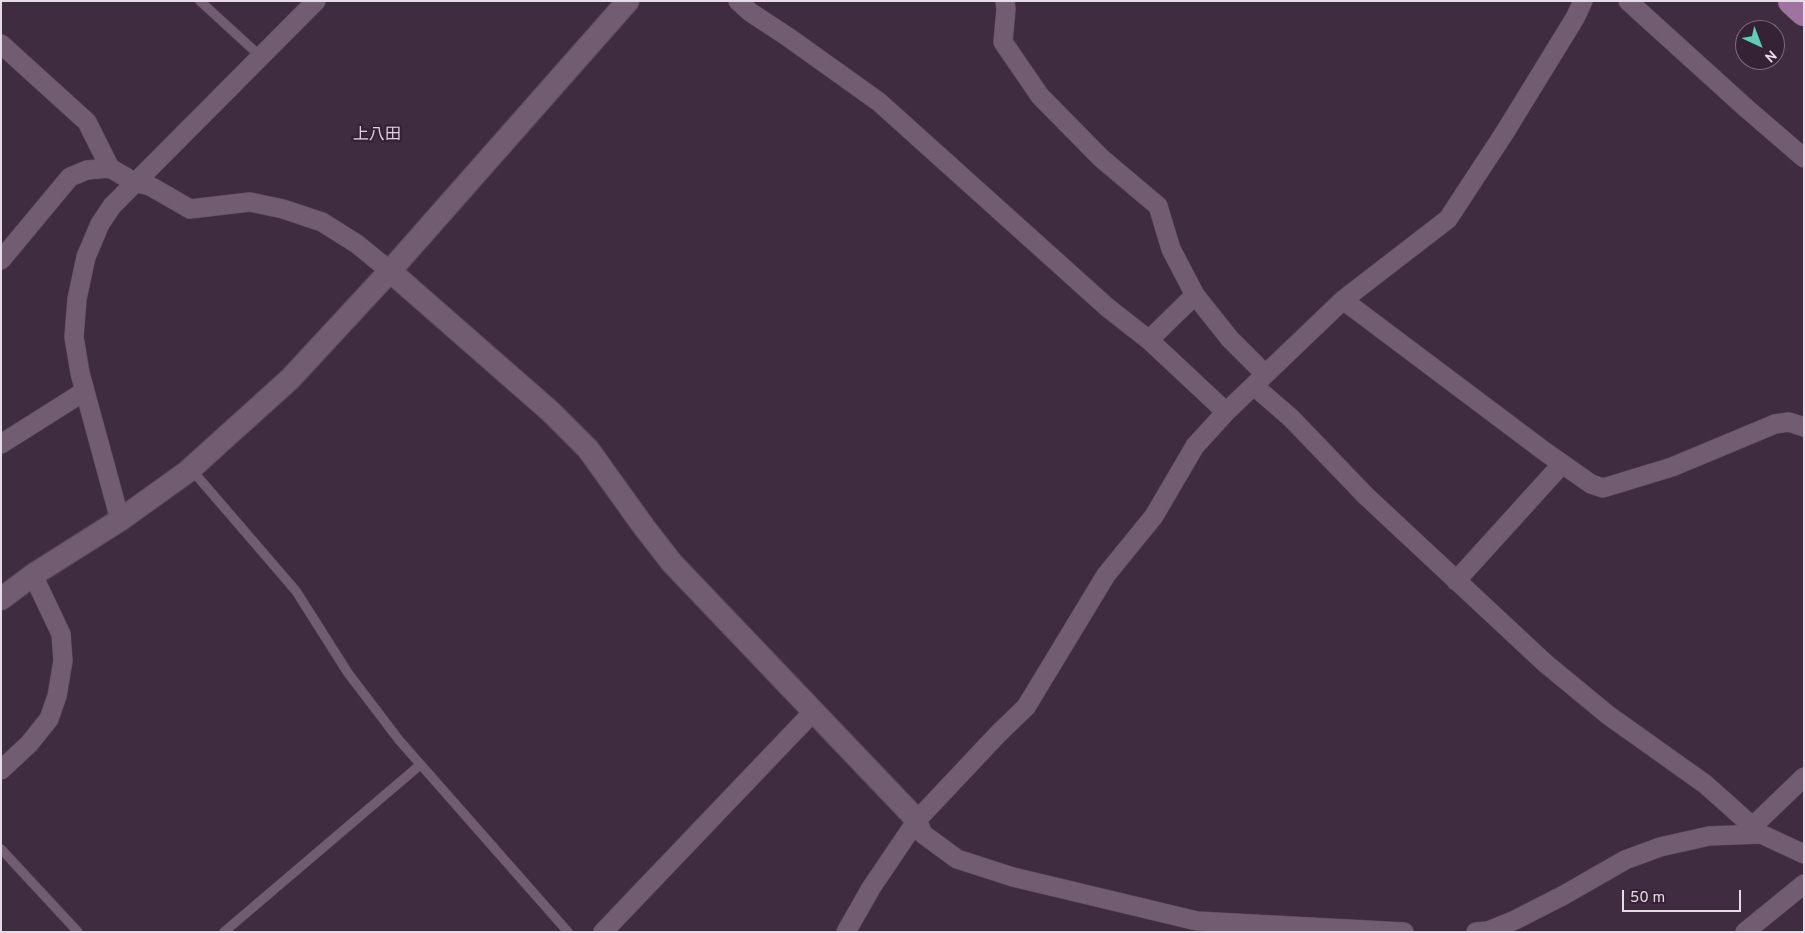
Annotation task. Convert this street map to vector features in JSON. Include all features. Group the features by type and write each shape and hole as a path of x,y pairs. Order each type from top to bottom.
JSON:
{"highway":[{"path":"1792,1 1804,12"}],"street":[{"path":"120,520 85,391 74,337 77,299 86,257 100,224 112,206 316,1"},
{"path":"1,598 33,575 120,520 191,468 290,379 390,272 628,1"},
{"path":"738,1 750,12 879,102 1108,308 1149,340 1226,412"},
{"path":"1005,1 1003,42 1040,96 1101,158 1158,206 1171,249 1195,295 1259,380 1291,418 1366,496 1545,663 1608,715 1705,784 1757,830 1804,854"},
{"path":"846,932 871,888 917,820 1026,707 1106,575 1154,516 1195,446 1226,412 1343,300 1448,219 1515,115 1575,18 1583,1"},
{"path":"1628,1 1804,158"},
{"path":"1,44 87,122 110,168 134,182 150,186 190,209 250,202 283,209 322,222 357,244 390,272 551,412 588,449 644,528 672,562 917,820 923,834 957,859 1013,876 1197,921 1404,932"},
{"path":"1,260 70,177 87,170 110,168"},
{"path":"1149,340 1195,295"},
{"path":"1343,300 1562,464 1591,484 1603,488 1672,467 1775,424 1789,422 1804,427"},
{"path":"1,444 85,391"},
{"path":"1456,581 1562,464"},
{"path":"1,770 29,744 49,719 57,696 63,661 61,634 33,575"},
{"path":"603,932 814,712"},
{"path":"1476,932 1488,930 1515,920 1625,860 1660,847 1710,836 1757,830 1804,777"},
{"path":"1745,932 1804,884"}],"lane":[{"path":"200,1 260,56"},
{"path":"191,468 296,591 348,673 399,740 568,932"},
{"path":"224,932 420,765"},
{"path":"1,849 78,932"}],"district":[{"name":"上八田","path":"377,136"}]}
